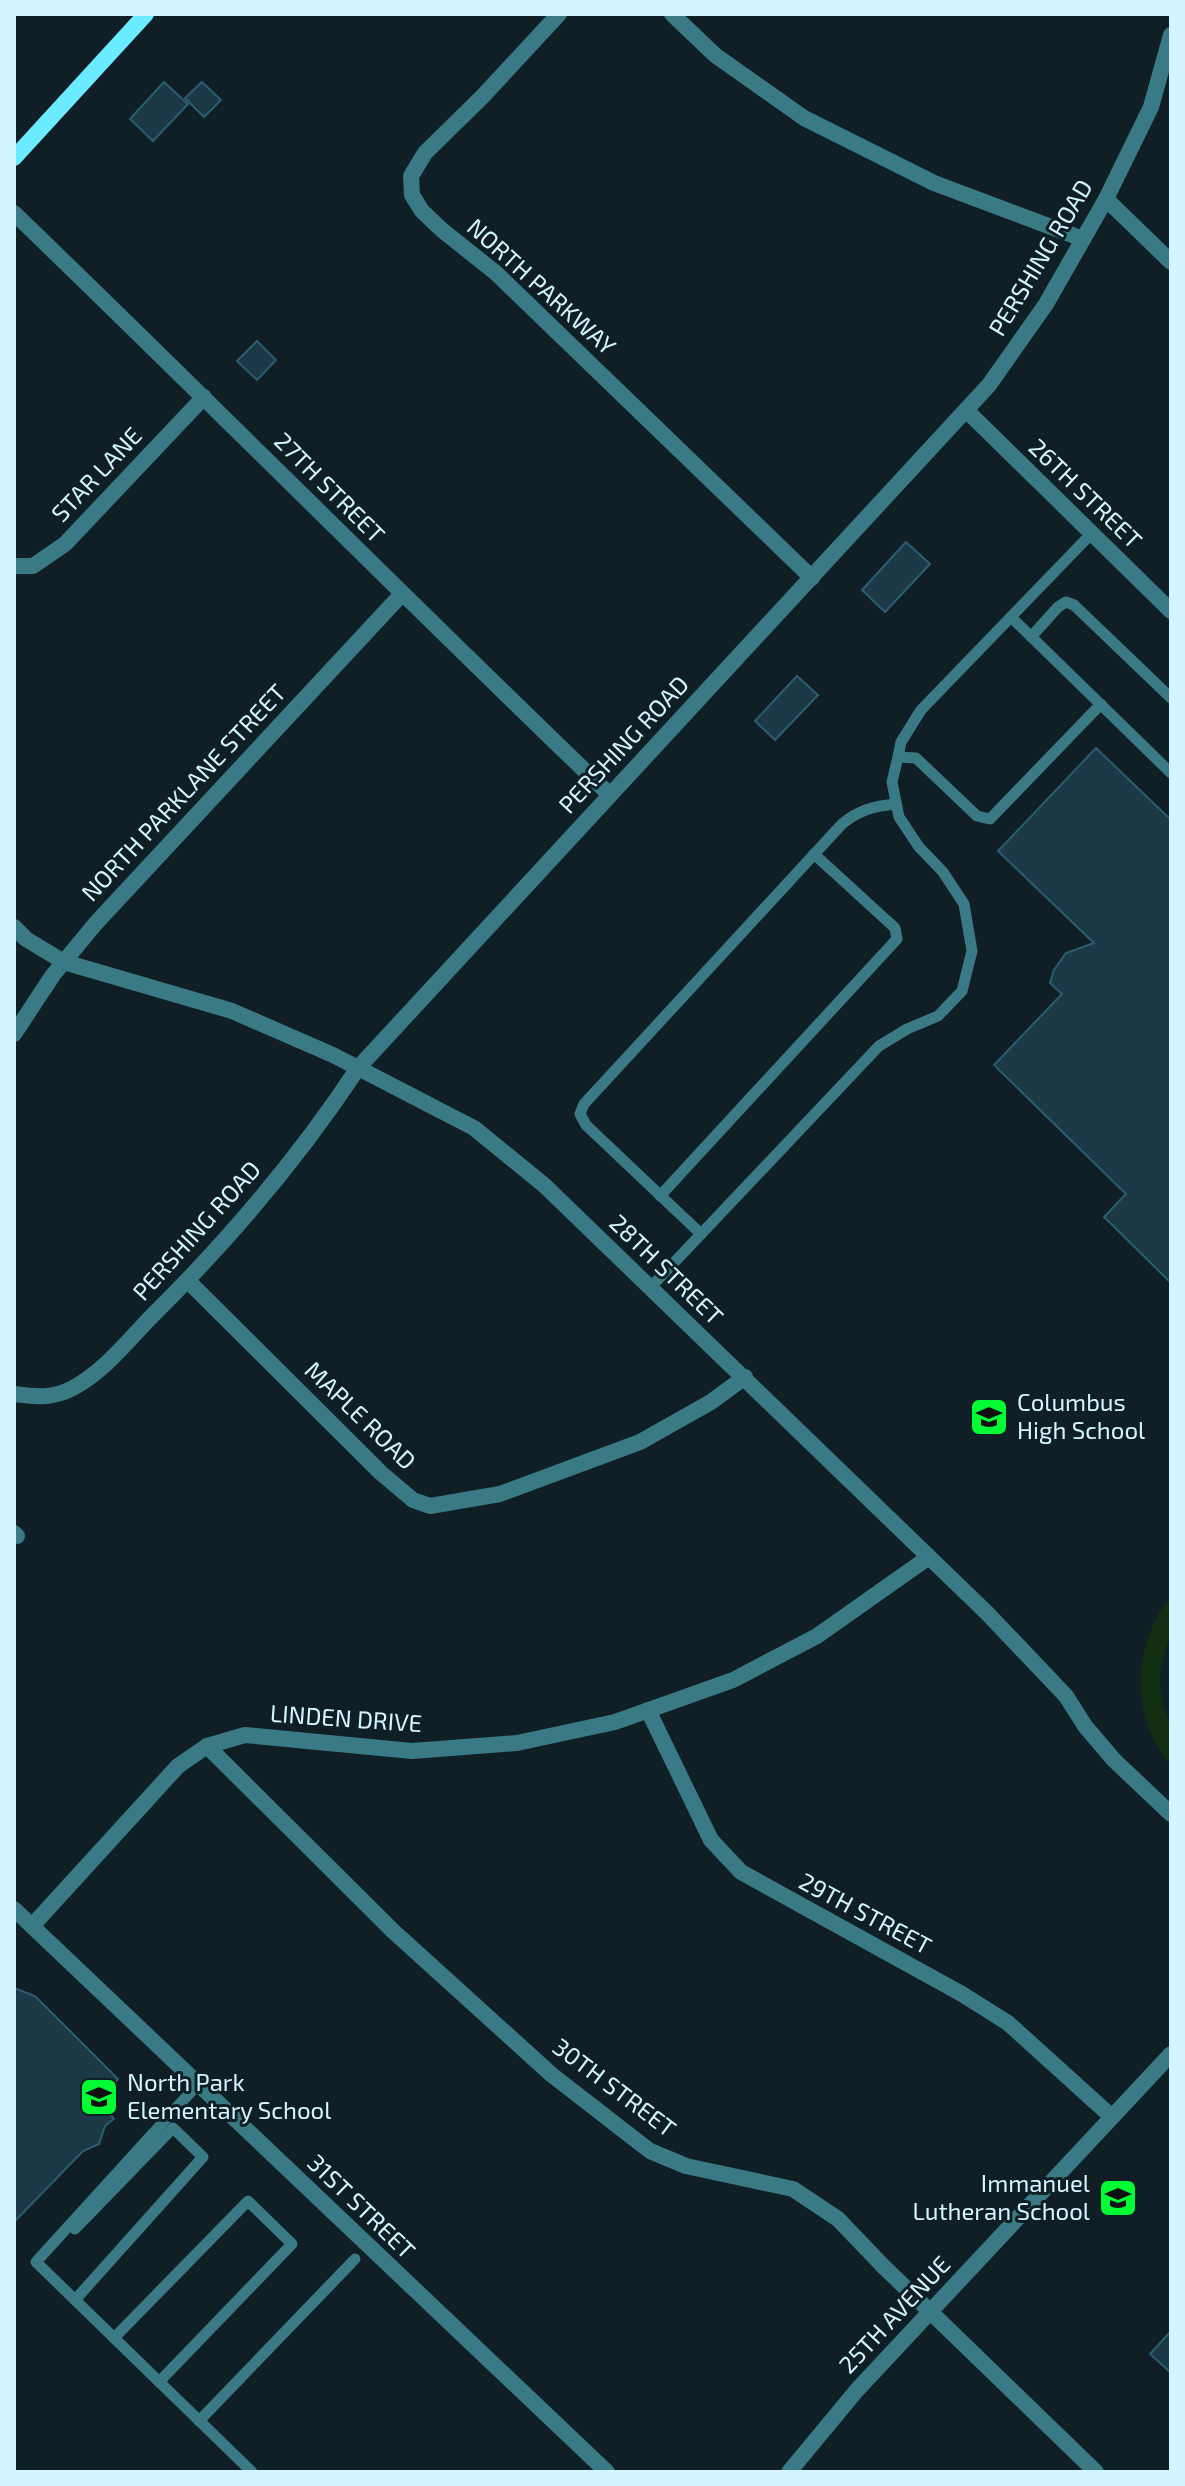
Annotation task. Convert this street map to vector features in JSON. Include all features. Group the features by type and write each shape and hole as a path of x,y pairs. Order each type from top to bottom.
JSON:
{"main road":[{"path":"14,158 146,14"}],"street":[{"name":"NORTH PARKWAY","path":"559,14 425,153 411,176 412,195 422,211 496,273 812,578"},
{"path":"672,14 715,55 804,118 934,183 1083,239"},
{"name":"PERSHING ROAD","path":"14,1394 48,1398 75,1387 108,1361 188,1281 292,1162 358,1068 989,385 1046,304 1106,199 1151,107 1171,35"},
{"path":"1106,199 1171,262"},
{"name":"27TH STREET","path":"14,213 204,397 401,595 610,795"},
{"name":"STAR LANE","path":"14,566 33,566 65,544 204,397"},
{"name":"26TH STREET","path":"966,410 1171,611"},
{"name":"NORTH PARKLANE STREET","path":"14,1034 64,962 96,923 401,595"},
{"name":"28TH STREET","path":"14,927 26,939 64,962 232,1011 358,1068 474,1128 544,1185 929,1557 1066,1696 1085,1726 1114,1760 1171,1814"},
{"name":"MAPLE ROAD","path":"188,1281 381,1473 413,1500 430,1506 500,1494 640,1442 711,1402 745,1377"},
{"name":"LINDEN DRIVE","path":"32,1926 178,1766 207,1746 245,1735 412,1751 517,1743 615,1722 733,1680 817,1636 929,1557"},
{"name":"29TH STREET","path":"648,1710 711,1840 741,1872 962,1994 1008,2023 1112,2117"},
{"name":"30TH STREET","path":"207,1746 393,1931 564,2084 650,2151 686,2166 793,2189 838,2219 1096,2472"},
{"name":"31ST STREET","path":"14,1909 607,2472"},
{"name":"25TH AVENUE","path":"789,2472 857,2390 1171,2054"}],"lane":[{"path":"650,1288 879,1046 907,1029 938,1016 962,991 972,951 964,904 899,817 892,782 901,742 921,710 1092,533"},
{"path":"1031,637 1058,607 1066,602 1074,605 1171,698"},
{"path":"1011,617 1171,773"},
{"path":"898,757 916,758 977,816 990,819 1101,704"},
{"path":"701,1234 586,1125 580,1114 584,1104 842,824 857,812 874,806 896,804"},
{"path":"660,1196 897,939 895,928 814,854"},
{"path":"198,2084 36,2262 252,2472"},
{"path":"48,2248 53,2252 173,2128 203,2157 75,2300"},
{"path":"114,2338 248,2201 292,2244 159,2382"},
{"path":"199,2421 355,2259"}],"green space":[{"path":"1171,1596 1171,1633 1161,1665 1160,1683 1171,1728 1171,1765 1148,1726 1141,1681 1149,1636"}],"building":[{"path":"164,82 188,104 153,141 130,119"},
{"path":"202,82 221,100 204,117 185,98"},
{"path":"257,341 276,360 257,380 237,361"},
{"path":"906,542 930,564 885,612 862,590"},
{"path":"797,676 818,695 775,740 755,721"},
{"path":"1096,748 1171,820 1171,1283 1104,1217 1126,1194 994,1065 1062,994 1050,983 1054,970 1066,953 1094,943 998,851"},
{"name":"North Park Elementary School","path":"14,1988 35,1996 118,2079 98,2102 114,2119 105,2126 99,2144 83,2151 14,2222"},
{"path":"1171,2331 1171,2373 1150,2354"}],"place":[{"name":"Columbus High School","path":"989,1417"},
{"name":"North Park Elementary School","path":"99,2097"},
{"name":"Immanuel Lutheran School","path":"1118,2198"}]}
